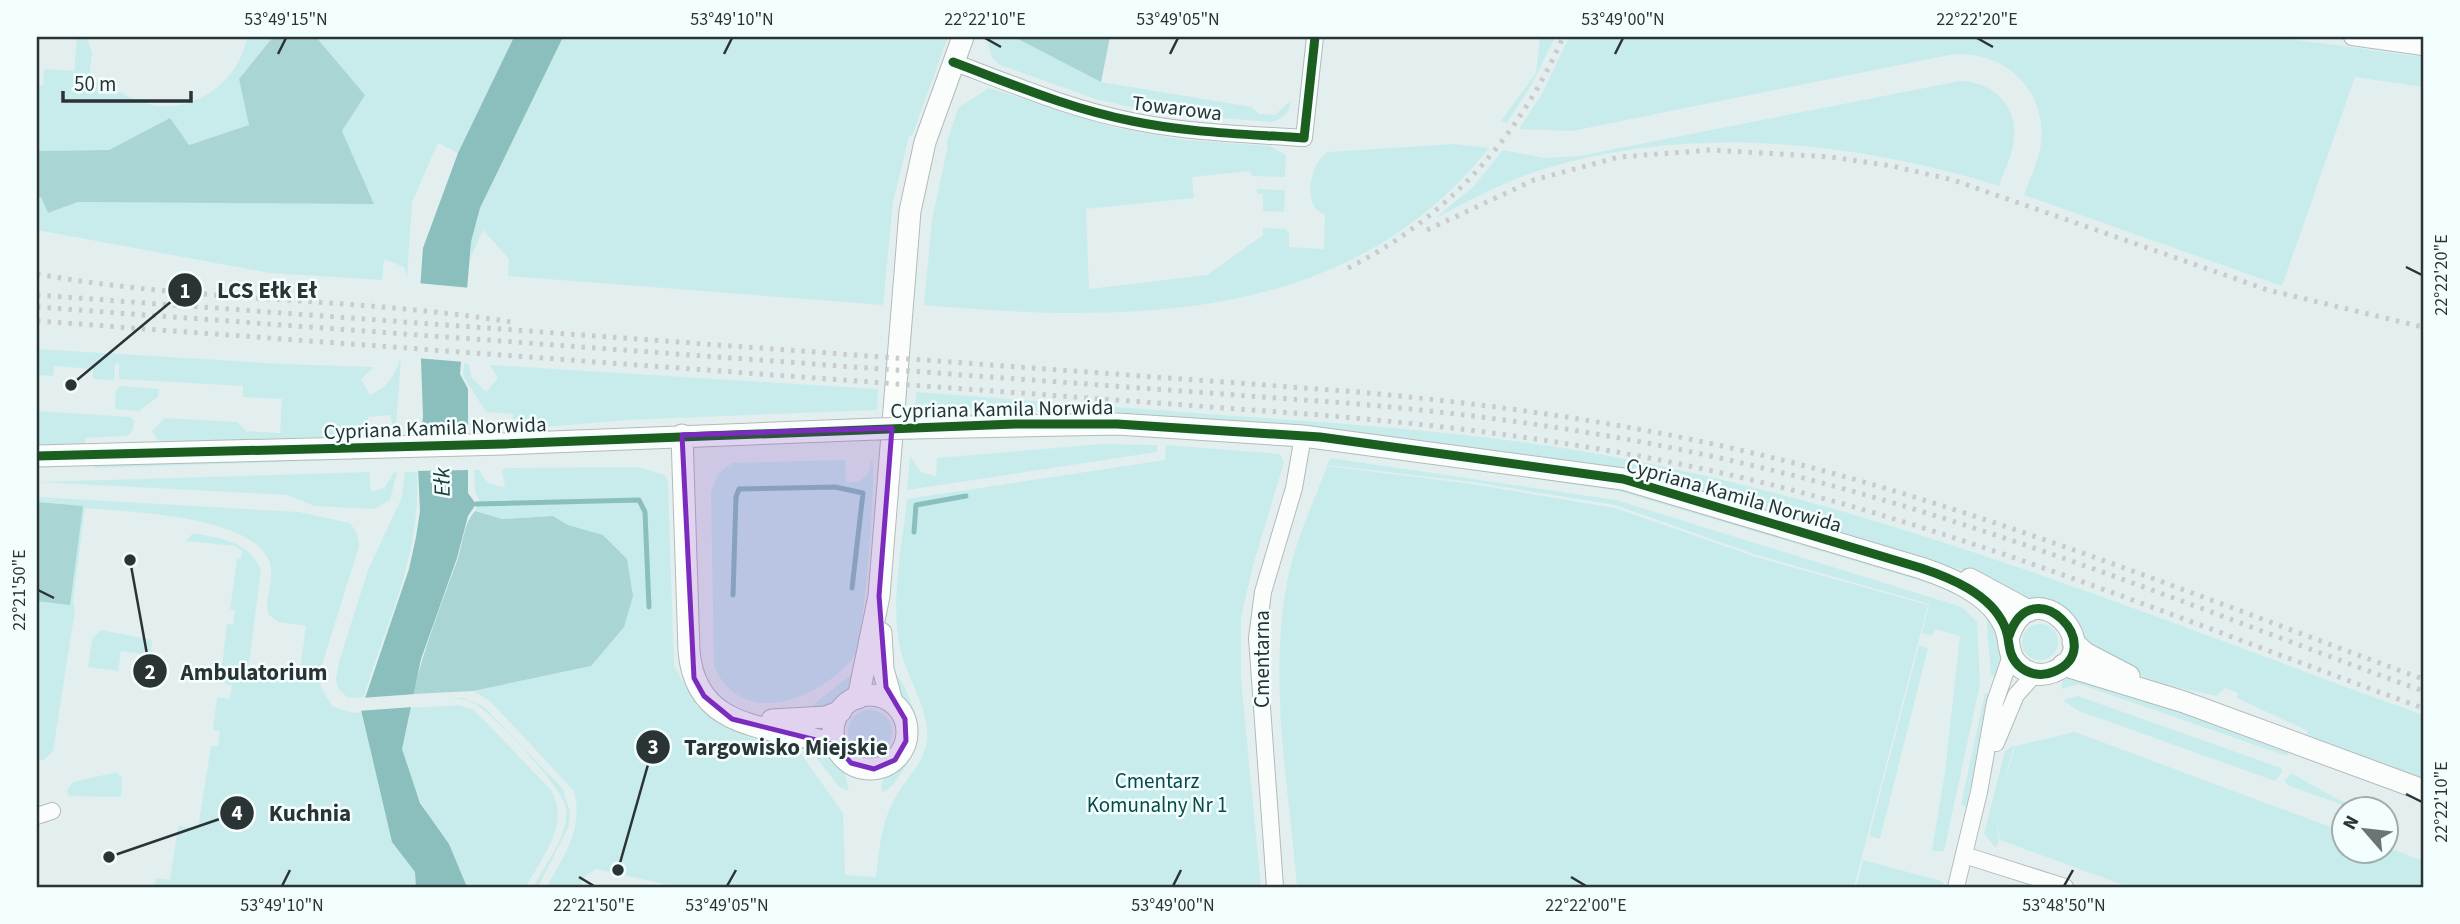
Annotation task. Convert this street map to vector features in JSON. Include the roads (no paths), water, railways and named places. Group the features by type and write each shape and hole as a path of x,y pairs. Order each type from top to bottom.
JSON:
{"street":[{"path":"892,702 883,670 879,596 908,224 925,142 963,37"},
{"name":"Towarowa","path":"953,62 1066,104 1132,121 1193,130 1304,138 1315,37"},
{"path":"2352,37 2423,47"},
{"name":"Cypriana Kamila Norwida","path":"37,456 504,444 876,429 1117,424 1303,436 1623,479 1921,568 1977,582 2029,611"},
{"path":"682,435 692,669 704,696 732,719 762,729 802,735 836,745"},
{"name":"Cmentarna","path":"1275,887 1257,638 1264,592 1294,488 1303,436"},
{"name":"Cypriana Kamila Norwida","path":"1921,568 1957,582 1974,593 2004,623 2010,646"},
{"path":"732,719 826,717 849,704 869,695 892,702 900,710 907,730 906,741 895,760 874,769 862,768 844,758 836,745 834,727 849,704 879,596"},
{"path":"1956,887 1979,792 1995,702 2016,621 2029,611 2040,609 2060,615 2067,623 2073,642 2108,665 2185,702"},
{"path":"2010,646 2017,664 2035,674 2050,673 2063,665 2073,642"},
{"path":"2063,665 2185,702 2423,790"},
{"path":"1979,792 2008,708 2025,682 2035,674"},
{"path":"1964,855 2065,887"}],"water":[{"name":"Ełk","path":"514,37 563,37 480,208 471,242 460,374 468,389 468,493 476,504 468,516 457,558 421,659 402,749 420,803 449,844 467,887 416,887 415,872 392,842 361,710 409,569 420,511 418,467 423,416 419,304 423,248 458,153"}],"waterway":[{"path":"733,595 736,497 739,489 835,487 863,493 852,588"},
{"path":"914,532 916,505 966,496"},
{"path":"476,504 639,500 645,512 649,607"}],"railway":[{"path":"1348,268 1417,225 1448,200 1476,172 1525,108 1563,37"},
{"path":"1427,230 1534,180 1619,157 1711,150 1831,157 1892,166 1953,180 2268,290 2423,327"},
{"path":"37,274 155,290 393,308 511,322"},
{"path":"37,295 1346,391 1528,411 1709,443 1828,472 1903,494 2127,569 2423,679"},
{"path":"37,307 1345,403 1466,415 1585,432 1763,468 1899,504 2125,580 2423,691"},
{"path":"37,321 1307,414 1431,426 1553,442 1736,476 1876,513 2112,592 2423,708"}],"place":[{"name":"LCS Ełk Eł","path":"71,385"},
{"name":"Ambulatorium","path":"130,560"},
{"name":"Kuchnia","path":"109,857"},
{"name":"Targowisko Miejskie","path":"618,870"}],"park label":[{"name":"Cmentarz Komunalny Nr 1","path":"1157,793"}]}
